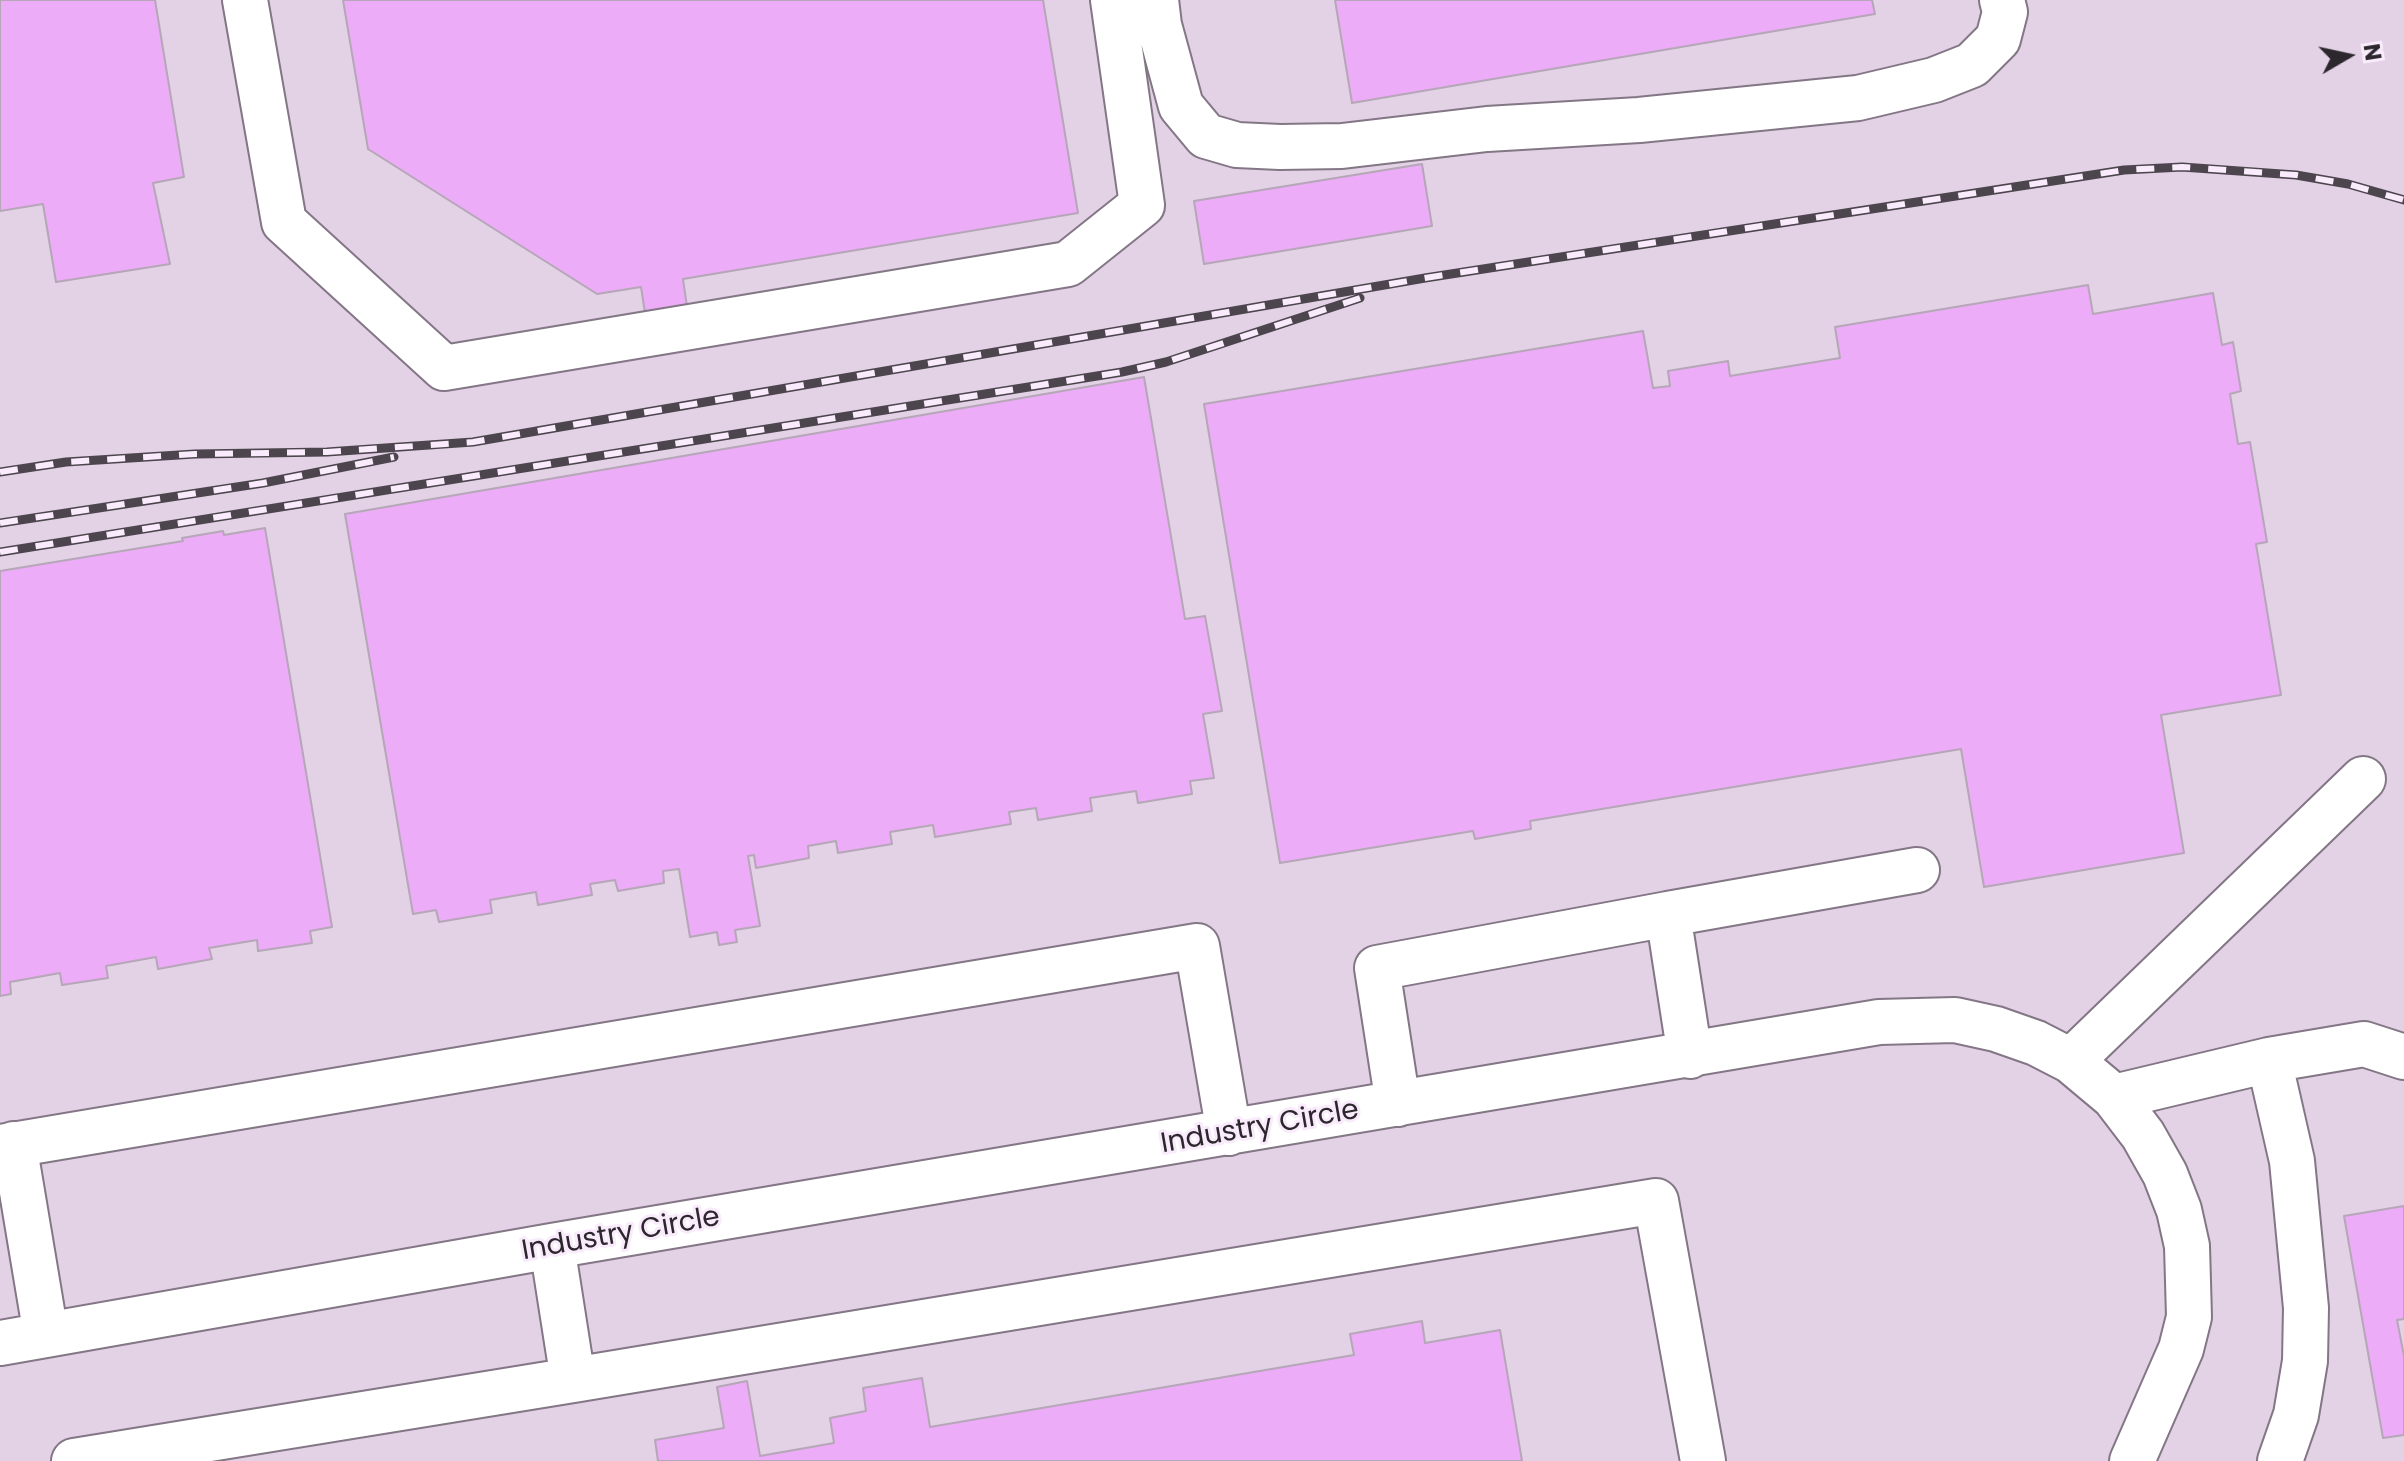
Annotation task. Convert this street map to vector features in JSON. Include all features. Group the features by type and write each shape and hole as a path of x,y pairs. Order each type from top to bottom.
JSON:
{"street":[{"path":"245,0 284,222 444,368 1068,264 1142,205 1113,0"},
{"path":"1156,0 1159,25 1181,106 1206,136 1237,145 1280,147 1342,146 1487,129 1639,120 1858,98 1934,80 1972,65 1998,39 2005,12 2002,0"},
{"path":"2071,1061 2363,779"},
{"path":"1398,1104 1377,968 1917,870"},
{"path":"1668,914 1690,1056"},
{"path":"46,1335 7,1146 1197,946 1229,1133"},
{"name":"Industry Circle","path":"0,1343 552,1246 1879,1022 1955,1020 1996,1029 2036,1043 2071,1061 2114,1097 2143,1135 2165,1174 2179,1210 2187,1246 2189,1317 2181,1349 2132,1461"},
{"path":"2114,1097 2269,1060 2364,1044 2404,1057"},
{"path":"2269,1060 2292,1161 2306,1308 2305,1361 2296,1415 2281,1459"},
{"path":"74,1461 1656,1201 1703,1461"},
{"path":"552,1246 573,1380"}],"shaded area":[{"path":"0,0 2404,0 2404,1461 0,1461"}],"building":[{"path":"0,0 155,0 184,177 153,183 170,264 56,282 43,204 0,211"},
{"path":"343,0 1043,0 1078,213 683,279 687,307 645,313 641,287 597,294 368,149"},
{"path":"1335,0 1872,0 1875,14 1352,103"},
{"path":"1422,164 1432,226 1204,264 1194,201"},
{"path":"2088,285 2093,314 2213,293 2222,345 2233,342 2241,391 2230,394 2238,444 2250,442 2267,542 2256,544 2281,695 2161,715 2184,853 1984,887 1961,749 1530,821 1531,829 1475,839 1473,831 1280,863 1204,404 1643,331 1653,388 1670,386 1668,371 1728,361 1730,376 1840,358 1835,327"},
{"path":"1144,377 1185,619 1205,616 1222,711 1203,714 1214,778 1190,781 1192,794 1138,803 1136,791 1090,798 1092,811 1038,820 1036,808 1009,812 1011,824 935,837 933,825 890,832 892,844 838,853 836,841 808,846 809,858 756,868 754,855 748,856 760,926 735,930 737,942 719,945 717,932 690,937 679,869 663,871 664,883 618,891 615,880 590,884 592,895 538,905 536,892 490,900 492,913 439,922 436,910 413,914 345,514"},
{"path":"265,528 332,927 310,931 312,943 258,951 257,940 209,948 212,959 158,969 156,957 106,966 108,978 62,985 60,973 10,982 11,994 0,996 0,571 183,541 182,538 223,531 224,535"},
{"path":"2404,1206 2404,1319 2397,1320 2404,1356 2404,1435 2383,1438 2344,1216"},
{"path":"1422,1321 1425,1343 1500,1330 1522,1461 658,1461 655,1440 724,1428 717,1387 747,1381 760,1456 834,1443 830,1418 866,1411 863,1388 922,1378 930,1427 1354,1355 1350,1334"}],"railway":[{"path":"0,472 66,462 195,454 327,452 473,442 1425,278 2124,170 2182,167 2296,175 2348,184 2404,200"},
{"path":"0,552 1122,372 1166,362 1360,298"},
{"path":"0,523 263,483 394,457"}]}
